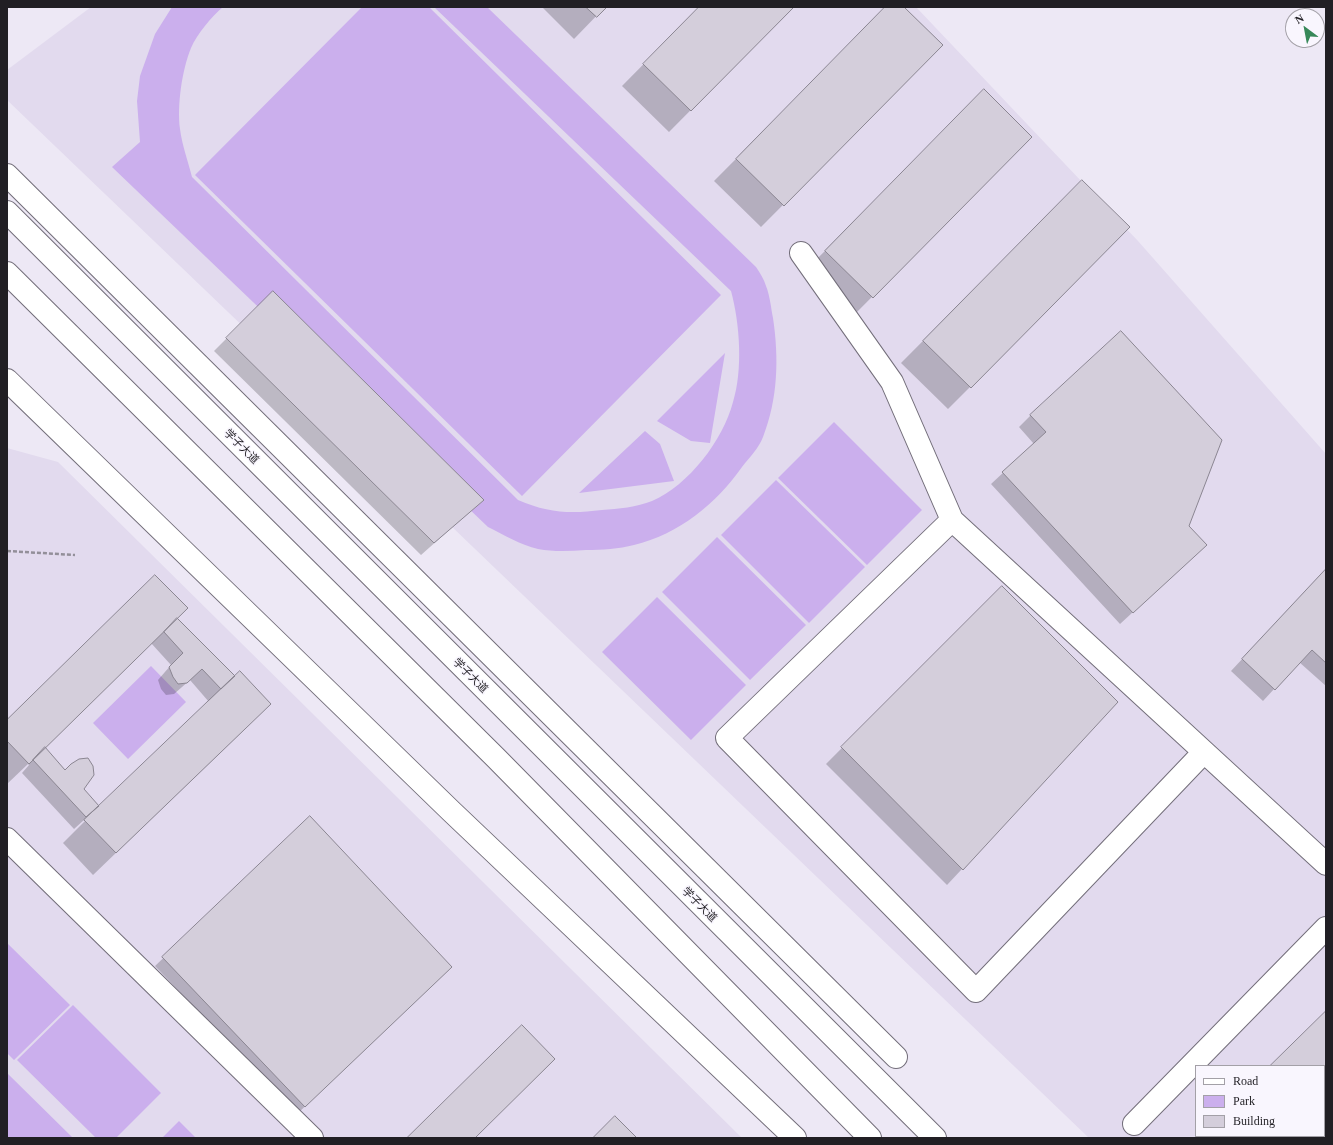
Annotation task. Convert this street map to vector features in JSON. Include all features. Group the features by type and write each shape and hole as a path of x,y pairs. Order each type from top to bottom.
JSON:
{"main road":[{"path":"7,175 896,1057"},
{"name":"学子大道","path":"7,212 935,1138"},
{"path":"801,253 892,382 952,520 1326,864"},
{"path":"7,273 496,758 870,1138"},
{"path":"7,380 451,811 795,1138"},
{"path":"952,520 727,738 976,991 1204,752"},
{"path":"7,839 312,1138"},
{"path":"1134,1124 1326,928"}],"path":[{"path":"7,551 75,555"}],"shaded area":[{"path":"91,7 916,7 1138,241 1326,454 1326,1138 1089,1138 7,100 7,70"},
{"path":"7,448 58,462 742,1138 7,1138"}],"green space":[{"path":"172,7 223,7 214,15 197,37 191,48 183,77 179,120 192,177 518,500 539,508 569,512 621,508 646,503 666,494 691,473 713,446 728,417 736,389 739,362 737,318 731,291 434,7 487,7 756,267 763,278 769,298 775,333 776,378 772,408 759,445 732,481 708,505 681,525 650,540 628,546 598,550 544,550 525,545 488,527 112,167 140,142 137,101 140,76 155,34"},
{"path":"362,7 429,7 721,295 522,496 195,175"},
{"path":"725,353 710,443 691,441 657,421"},
{"path":"834,422 922,510 867,565 778,478"},
{"path":"645,431 660,444 674,481 579,493"},
{"path":"776,480 865,567 809,623 721,535"},
{"path":"717,537 806,625 750,680 662,592"},
{"path":"657,597 746,685 691,740 602,652"},
{"path":"151,666 186,702 128,759 93,723"},
{"path":"7,943 70,1005 14,1060 7,1053"},
{"path":"73,1005 161,1093 116,1138 96,1138 17,1060"},
{"path":"7,1073 73,1138 7,1138"},
{"path":"179,1121 196,1138 162,1138"}],"building":[{"path":"586,7 607,7 597,17"},
{"path":"699,7 794,7 691,111 643,64"},
{"path":"885,7 904,7 943,45 784,206 736,159"},
{"path":"984,89 1032,137 873,298 825,251"},
{"path":"1082,180 1130,227 971,388 923,341"},
{"path":"273,291 484,500 434,543 226,338"},
{"path":"1121,331 1222,440 1189,526 1207,545 1133,613 1002,472 1046,432 1030,415"},
{"path":"1326,569 1326,663 1312,650 1275,690 1242,659"},
{"path":"155,575 188,608 29,764 7,741 7,720"},
{"path":"1002,586 1118,702 963,870 841,747"},
{"path":"177,618 235,676 221,689 202,669 187,683 178,684 173,677 169,667 183,653 164,632"},
{"path":"240,671 271,704 116,853 84,820"},
{"path":"45,747 65,770 79,759 88,758 93,766 94,775 84,789 99,806 86,817 33,760"},
{"path":"310,816 452,967 305,1107 162,957"},
{"path":"1326,1011 1325,1094 1325,1065 1271,1065"},
{"path":"522,1025 555,1059 475,1138 407,1138"},
{"path":"615,1116 637,1138 593,1138"},
{"path":"1235,1137 1282,1137 1281,1138"}]}
